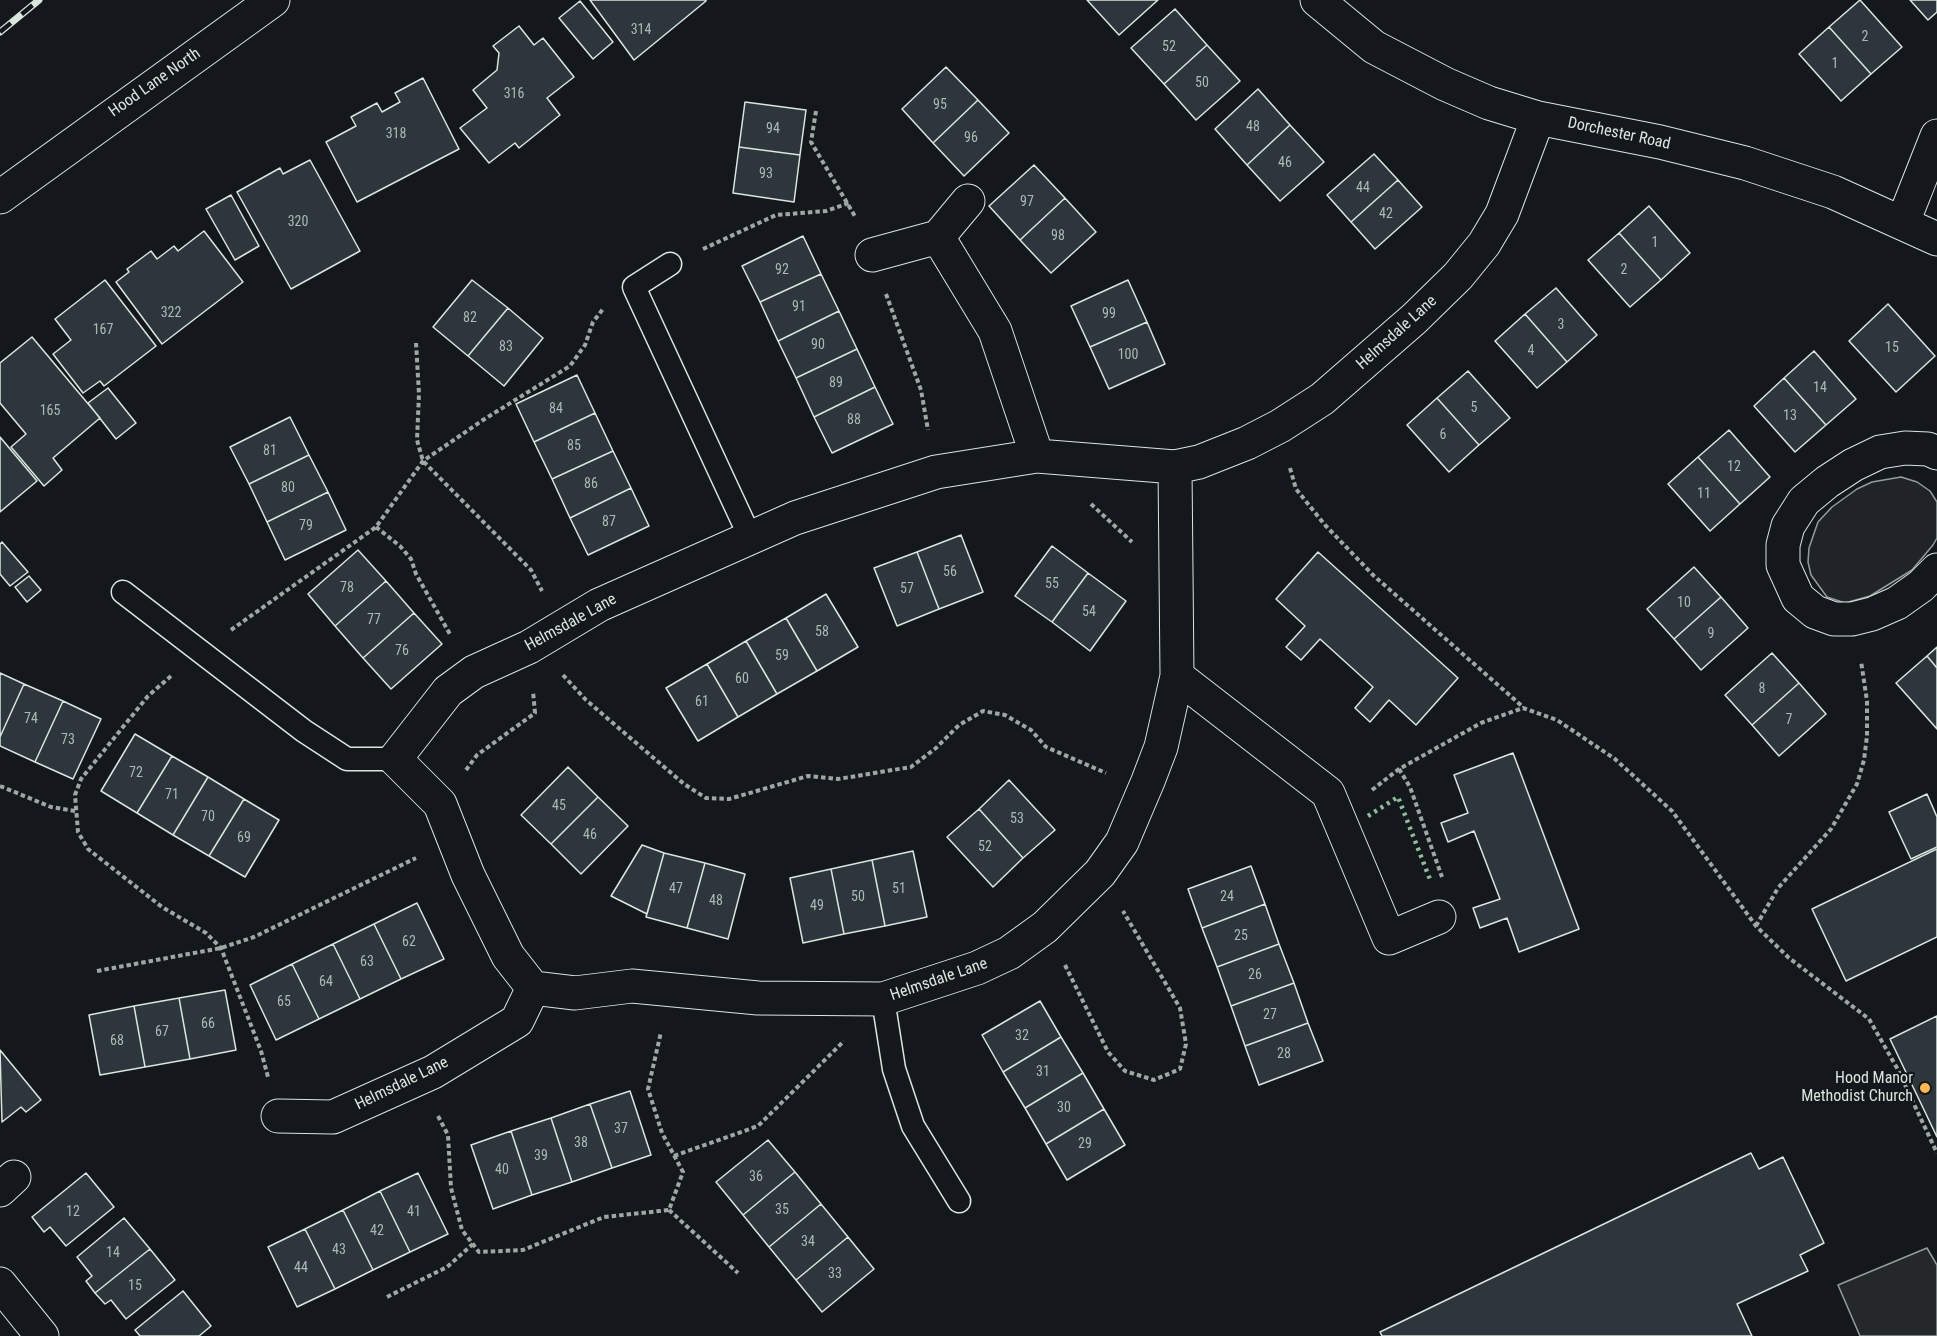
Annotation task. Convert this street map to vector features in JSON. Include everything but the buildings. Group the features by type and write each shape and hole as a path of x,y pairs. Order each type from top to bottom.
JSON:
{"street":[{"name":"Hood Lane North","path":"0,197 38,167 273,0"},
{"name":"Dorchester Road","path":"1317,0 1374,47 1489,103 1538,118 1660,142 1745,163 1833,192 1937,238"},
{"name":"Helmsdale Lane","path":"395,759 448,691 474,672 541,639 599,605 795,518 936,472 1037,456 1175,467 1199,462 1247,443 1280,426 1322,399 1414,319 1458,276 1484,244 1502,214 1538,118"},
{"path":"1904,222 1937,136"},
{"path":"872,255 938,237 968,201"},
{"path":"938,237 995,331 1037,456"},
{"path":"1937,453 1928,449 1905,448 1880,452 1853,465 1804,501 1788,526 1783,545 1783,565 1798,598 1815,612 1834,619 1852,619 1872,614 1897,603 1937,570"},
{"name":"Helmsdale Lane","path":"278,1116 333,1117 433,1072 517,1021 533,988 574,993 632,986 758,998 884,999 977,969 1009,953 1045,927 1100,873 1122,842 1161,747 1177,676 1178,531 1175,467"},
{"path":"1177,676 1328,793 1389,938 1439,917"},
{"path":"395,759 440,804 455,835 468,875 508,956 533,988"},
{"path":"0,1284 42,1336"}],"lane":[{"path":"670,264 634,287 750,537"},
{"path":"123,592 304,731 347,759 395,759"},
{"path":"884,999 894,1069 913,1126 958,1201"}],"path":[{"path":"670,264 776,215 826,211 849,203"},
{"path":"278,1116 261,1051 221,948 206,933 162,907 88,849 78,832 75,811 75,795 81,779 148,696 200,652 376,527 423,461 570,366 585,345 593,322 608,301 634,287"},
{"path":"416,343 419,394 417,440 423,461 531,570 541,639 535,713 477,755 440,804"},
{"path":"1280,426 1296,489 1325,525 1373,575 1523,708 1557,720 1615,759 1672,811 1756,926 1789,958 1869,1019 1897,1068 1937,1153"},
{"path":"1089,503 1176,582"},
{"path":"376,527 400,546 411,559 440,616 474,672"},
{"path":"1756,926 1778,888 1831,829 1857,784 1864,760 1867,701 1852,619"},
{"path":"541,639 586,700 684,784 706,798 729,799 807,776 838,779 911,767 936,748 959,725 983,711 1005,715 1031,730 1046,747 1100,772 1148,781"},
{"path":"1337,815 1399,769 1481,723 1523,708"},
{"path":"1399,769 1410,787 1445,886 1439,917"},
{"path":"0,786 51,807 75,811"},
{"path":"97,971 221,948 254,937 420,856 455,835"},
{"path":"1045,927 1108,1052 1125,1071 1154,1080 1180,1069 1186,1044 1180,1008 1100,873"},
{"path":"669,1210 683,1172 662,1133 648,1089 657,1041 679,991"},
{"path":"674,1156 758,1126 827,1060 884,999"},
{"path":"418,1078 448,1135 451,1188 462,1230 479,1252 523,1250 604,1217 669,1210 738,1273"},
{"path":"387,1297 447,1267 473,1244"}],"shaded area":[{"path":"1901,477 1917,482 1930,491 1937,502 1937,538 1933,545 1912,570 1870,596 1845,603 1827,597 1811,575 1808,562 1809,548 1818,522 1832,507 1857,489 1872,482"},
{"path":"1927,1248 1937,1265 1937,1336 1860,1336 1838,1285"}],"railway":[{"path":"0,32 39,0"}],"hedge":[{"path":"1368,816 1398,797 1431,882"}],"place":[{"name":"Hood Manor Methodist Church","path":"1925,1088"}]}
